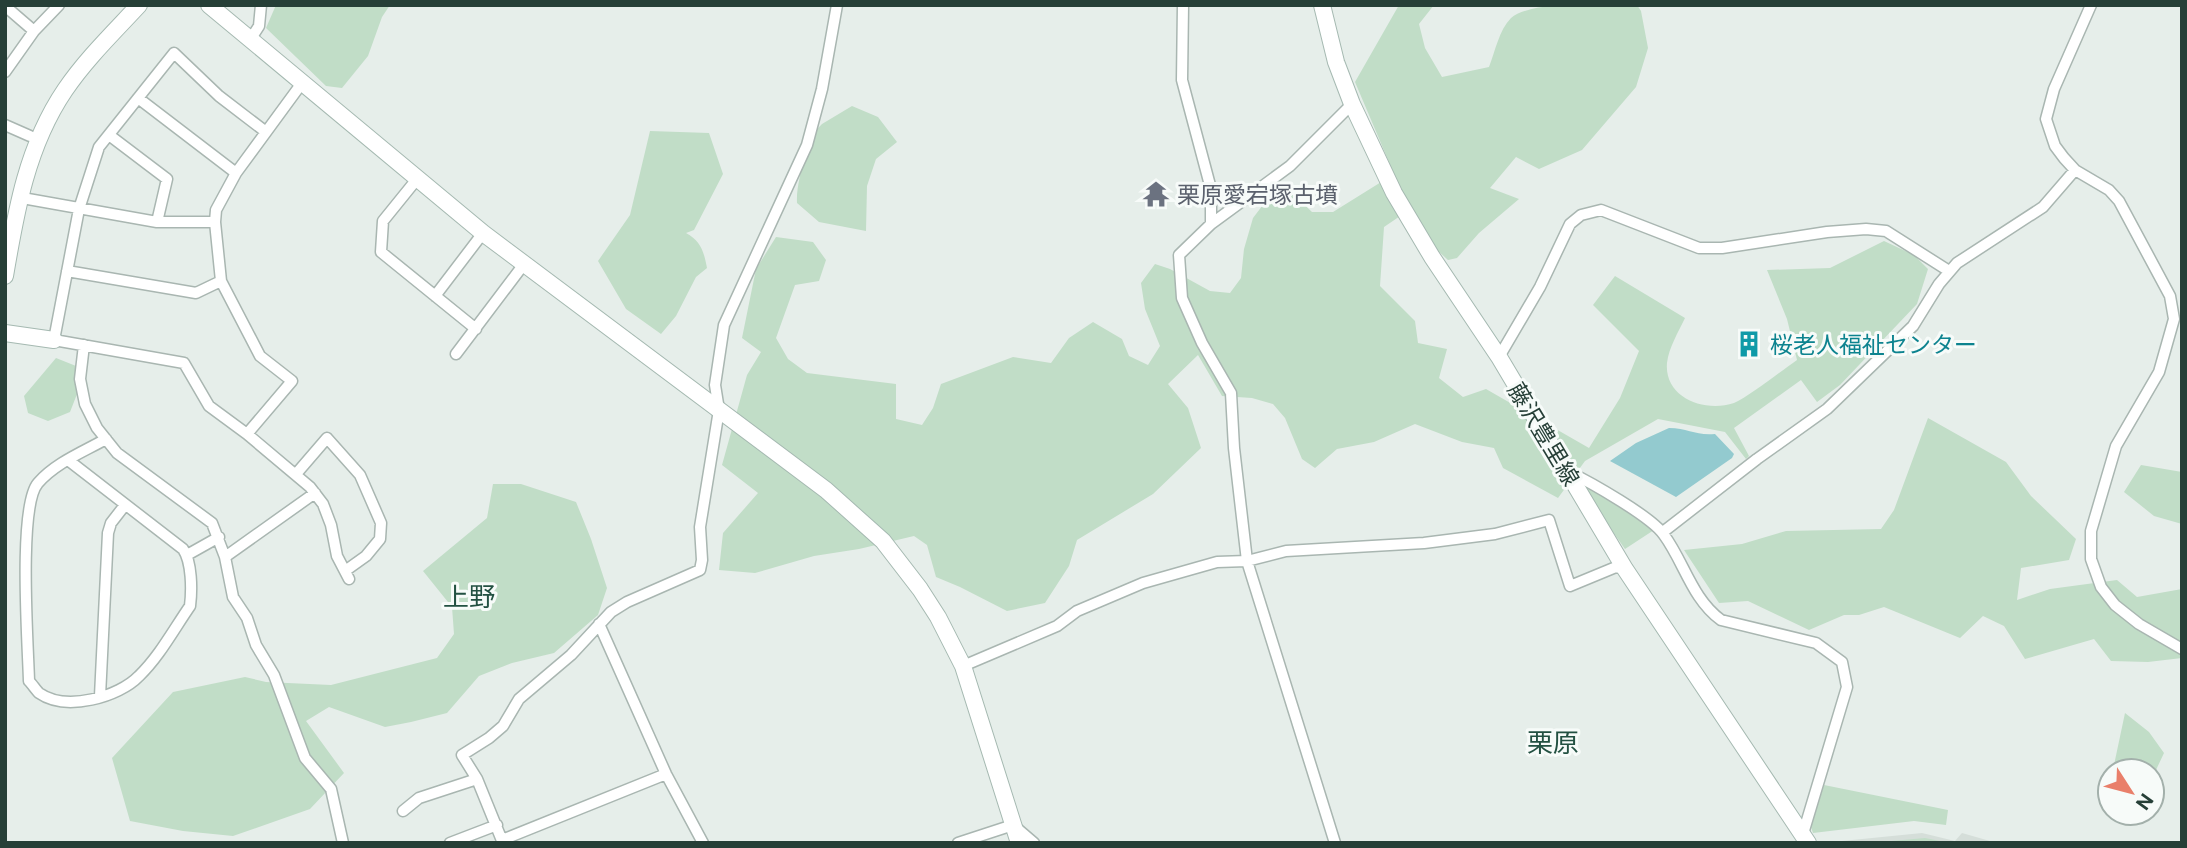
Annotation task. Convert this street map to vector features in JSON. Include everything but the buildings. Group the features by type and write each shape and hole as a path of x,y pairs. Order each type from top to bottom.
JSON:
{"main road":[{"path":"5,276 19,197 38,139 75,76 139,5"},
{"path":"209,5 483,233 845,505 883,541 938,617 963,666 1019,843"},
{"name":"藤沢豊里線","path":"1322,5 1336,62 1352,104 1394,193 1432,257 1499,357 1625,569 1803,840"},
{"path":"5,333 54,340"}],"street":[{"path":"5,72 34,31 59,5"},
{"path":"250,40 260,26 261,5"},
{"path":"666,774 503,841 477,779 462,755 503,726 519,699 570,655 611,611 700,570 700,527 719,410 715,385 724,325 807,145 822,89 837,5"},
{"path":"1184,5 1182,80 1211,190 1211,224"},
{"path":"2091,5 2053,89 2046,119 2055,146 2075,170 2109,190 2119,201 2170,296 2174,319 2159,372 2116,446 2091,531 2091,559 2093,570 2115,605 2139,624 2182,649"},
{"path":"5,6 34,31"},
{"path":"265,132 219,96 174,54 99,147 79,209 54,340 184,363 209,406 296,474 323,504 331,525 337,556 346,575 380,539 381,523 360,475 327,438 296,474"},
{"path":"247,434 292,381 260,356 221,281 216,210 236,173 302,83"},
{"path":"138,97 236,173"},
{"path":"1335,843 1247,561 1234,447 1231,393 1202,343 1182,298 1179,256 1211,224 1290,166 1352,104"},
{"path":"5,125 30,136"},
{"path":"109,135 167,179 156,222"},
{"path":"1663,532 1827,409 1913,326 1949,271 1964,257 2043,207 2075,170"},
{"path":"417,179 383,221 381,252 476,329"},
{"path":"28,199 156,222 215,222"},
{"path":"1499,357 1539,287 1570,224 1581,215 1601,210 1699,247 1722,248 1827,232 1866,229 1886,231 1949,271"},
{"path":"435,296 483,233"},
{"path":"456,354 524,264"},
{"path":"67,271 197,293 221,281"},
{"path":"84,345 80,379 85,404 97,428 117,453 212,523 225,557 233,597 247,618 256,645 274,675 305,758 331,789 343,843"},
{"path":"68,460 183,549 187,555 191,596 190,606 142,674 126,688 76,704 55,700 39,693 29,681 26,529 30,496 37,484 55,467 106,439"},
{"path":"1565,470 1588,481 1663,532 1699,596 1721,620 1816,643 1842,662 1847,687 1803,840"},
{"path":"225,557 314,493"},
{"path":"100,696 108,533 111,523 125,505"},
{"path":"963,666 1057,626 1077,611 1143,583 1217,562 1247,561 1286,551 1424,543 1495,534 1549,520 1570,586 1616,567 1625,569"},
{"path":"187,555 219,537"},
{"path":"599,624 666,774 703,843"},
{"path":"403,811 419,798 477,779"},
{"path":"450,843 497,825"},
{"path":"958,843 1013,825 1034,843"}],"shaded area":[{"path":"1922,833 1955,841 1962,833 1997,843 1822,843"}],"green space":[{"path":"1589,4 1637,5 1641,11 1648,48 1636,87 1582,150 1539,169 1516,157 1490,188 1519,199 1479,233 1457,258 1448,260 1437,250 1409,210 1384,227 1380,286 1415,321 1418,343 1447,349 1439,378 1463,397 1486,389 1589,448 1620,398 1639,351 1593,305 1615,276 1685,318 1670,351 1668,375 1679,394 1688,400 1711,406 1723,406 1741,400 1797,360 1787,319 1767,270 1830,268 1884,241 1914,255 1928,269 1917,304 1840,385 1817,402 1801,380 1734,428 1749,456 1746,459 1725,432 1658,419 1585,461 1558,498 1503,468 1494,448 1462,442 1415,424 1374,442 1337,449 1315,468 1302,459 1285,418 1273,404 1252,398 1222,396 1198,355 1168,384 1188,408 1201,448 1153,494 1077,540 1069,566 1045,603 1007,611 936,577 927,545 914,536 814,556 755,573 719,570 723,533 758,493 722,465 747,375 761,352 742,338 756,269 776,237 813,242 826,260 819,281 795,285 776,338 788,359 807,373 896,384 896,419 922,425 933,408 941,384 1013,357 1051,363 1069,338 1093,322 1122,339 1129,356 1148,365 1160,346 1145,309 1141,283 1155,264 1170,269 1210,291 1230,293 1241,278 1244,249 1253,218 1278,185 1286,187 1312,212 1333,212 1394,174 1355,82 1399,5 1434,5 1419,24 1425,48 1442,77 1489,67 1507,23 1521,12 1535,8"},
{"path":"276,5 390,5 382,17 368,56 342,88 326,86 266,28"},
{"path":"852,106 878,117 897,142 876,159 867,186 866,231 819,222 797,203 801,146 822,124"},
{"path":"650,131 709,133 723,174 694,230 686,233 701,248 707,268 696,277 676,316 661,334 626,309 598,261 630,215"},
{"path":"56,358 76,366 79,389 70,412 48,421 28,413 24,396"},
{"path":"1928,418 2006,462 2031,496 2076,539 2069,560 2021,568 2017,600 2050,589 2117,580 2137,597 2182,589 2182,658 2148,662 2111,661 2094,639 2025,659 2004,626 1983,616 1960,638 1884,607 1859,615 1844,615 1809,630 1748,601 1719,603 1684,550 1742,544 1786,531 1881,529 1894,510"},
{"path":"2141,465 2182,472 2182,524 2154,516 2124,492"},
{"path":"493,484 521,484 576,502 607,588 598,615 554,653 512,663 479,676 447,713 385,727 329,707 306,721 344,773 310,809 233,836 183,831 130,821 112,758 173,692 245,677 266,682 331,685 437,658 454,634 452,607 423,571 487,518"},
{"path":"1584,488 1590,488 1654,530 1625,549"},
{"path":"2125,713 2149,732 2164,753 2162,757 2116,757"},
{"path":"1824,785 1948,810 1946,825 1914,821 1813,833 1811,827"},
{"path":"1925,838 1950,843 1869,843"}],"water":[{"path":"1669,428 1715,434 1734,454 1676,497 1610,461 1636,443"}],"place":[{"name":"栗原愛宕塚古墳","path":"1156,194"},
{"name":"桜老人福祉センター","path":"1749,344"}],"district":[{"name":"上野","path":"469,596"},
{"name":"栗原","path":"1553,742"}]}
